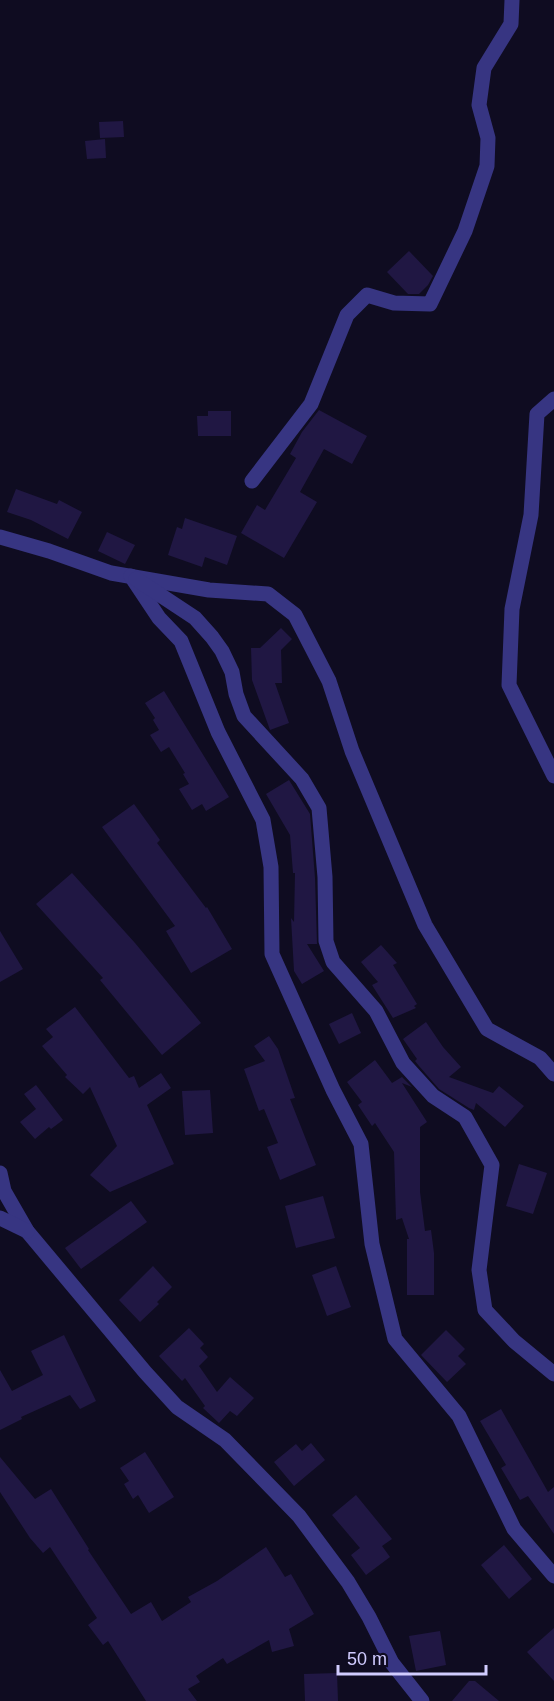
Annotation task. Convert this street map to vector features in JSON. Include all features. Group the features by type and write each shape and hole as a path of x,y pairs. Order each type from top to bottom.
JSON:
{"street":[{"path":"252,481 311,404 347,315 367,296 394,303 430,304 465,231 487,166 488,138 479,105 484,68 511,24 512,0"},
{"path":"554,399 537,414 531,515 512,609 509,685 554,776"},
{"path":"0,537 50,551 111,573 209,590 268,594 295,615 329,681 352,751 425,926 487,1029 540,1058 554,1074"},
{"path":"131,576 195,618 212,637 232,672 236,694 244,716 302,779 318,808 325,877 326,941 333,962 376,1011 403,1063 434,1096 465,1117 492,1165 478,1270 485,1310 514,1341 554,1374"},
{"path":"131,576 159,618 181,641 218,732 263,820 271,867 272,954 333,1090 361,1144 372,1244 395,1339 459,1416 514,1529 554,1576"},
{"path":"0,1173 4,1191 27,1231 119,1342 177,1407 225,1440 298,1516 348,1582 392,1663 422,1701"},
{"path":"0,1218 27,1231"}],"building":[{"path":"123,121 124,137 100,138 99,122"},
{"path":"105,139 106,158 87,159 85,141"},
{"path":"409,251 433,276 419,294 408,294 387,272"},
{"path":"319,410 367,436 352,464 324,449 300,492 317,502 284,558 241,533 257,505 265,510 296,458 290,454 302,432"},
{"path":"208,411 231,411 231,436 198,436 197,416 208,416"},
{"path":"16,489 57,504 59,500 82,512 68,539 31,520 7,512"},
{"path":"185,518 237,536 227,565 205,557 202,567 168,555 177,527 182,529"},
{"path":"107,532 135,545 125,564 98,551"},
{"path":"281,628 292,639 281,650 282,683 275,683 289,723 270,730 252,680 251,648 260,648"},
{"path":"164,691 229,797 206,811 202,804 192,810 179,789 189,784 183,774 185,773 169,747 161,752 150,735 159,730 153,720 155,718 145,703"},
{"path":"289,780 310,814 317,944 307,944 324,971 302,984 294,971 291,918 294,922 295,873 293,873 290,835 266,794"},
{"path":"134,804 160,840 157,843 207,907 232,949 191,973 166,931 175,926 102,827"},
{"path":"72,873 135,943 201,1023 162,1055 100,980 103,978 36,904"},
{"path":"0,931 23,969 0,982"},
{"path":"381,945 397,963 393,965 417,1004 414,1006 416,1008 393,1018 372,985 378,982 361,962"},
{"path":"75,1007 129,1078 134,1076 139,1088 161,1073 171,1088 147,1105 174,1164 110,1192 90,1175 117,1146 90,1087 83,1094 65,1077 67,1075 42,1046 53,1037 46,1029"},
{"path":"352,1013 361,1033 339,1044 329,1024"},
{"path":"426,1022 443,1047 461,1067 449,1077 493,1093 499,1086 524,1106 505,1127 476,1103 474,1110 439,1089 415,1061 417,1059 403,1039"},
{"path":"269,1036 278,1049 295,1098 290,1099 316,1165 280,1180 267,1147 278,1143 264,1109 259,1111 244,1069 265,1061 254,1046"},
{"path":"375,1060 392,1083 402,1077 412,1087 402,1083 427,1122 420,1127 420,1192 425,1231 431,1230 434,1253 434,1295 407,1295 407,1239 409,1239 402,1218 396,1220 394,1152 375,1123 372,1126 358,1105 362,1102 347,1082"},
{"path":"36,1085 63,1120 51,1129 49,1127 35,1139 20,1122 36,1109 24,1094"},
{"path":"210,1090 213,1133 185,1135 182,1091"},
{"path":"519,1164 547,1173 533,1214 506,1206"},
{"path":"323,1196 335,1238 296,1248 285,1206"},
{"path":"131,1201 147,1222 81,1269 65,1248"},
{"path":"153,1266 172,1287 157,1302 159,1304 140,1322 119,1300"},
{"path":"336,1266 351,1307 327,1316 312,1275"},
{"path":"189,1328 204,1344 200,1348 208,1357 199,1366 217,1392 230,1377 254,1398 237,1416 230,1411 219,1423 203,1408 205,1406 185,1378 182,1381 159,1356"},
{"path":"446,1330 465,1349 458,1356 466,1364 447,1382 421,1355"},
{"path":"64,1335 96,1401 80,1409 70,1395 21,1417 22,1419 0,1430 0,1370 12,1391 43,1375 31,1351"},
{"path":"501,1409 548,1492 554,1487 554,1534 528,1496 520,1500 501,1468 506,1465 480,1421"},
{"path":"311,1443 325,1460 294,1486 274,1462 296,1444 302,1451"},
{"path":"145,1452 174,1497 149,1513 138,1495 133,1499 124,1484 129,1481 120,1468"},
{"path":"0,1457 35,1499 51,1489 131,1614 151,1602 162,1621 191,1602 188,1597 217,1581 266,1547 285,1577 291,1574 314,1614 289,1629 294,1646 272,1652 269,1640 227,1664 223,1658 196,1676 200,1682 188,1689 197,1701 146,1701 108,1641 103,1645 88,1625 97,1618 50,1547 43,1553 30,1538 0,1492"},
{"path":"356,1495 392,1539 382,1546 390,1557 366,1575 351,1555 360,1548 332,1515"},
{"path":"504,1545 532,1579 509,1599 481,1565"},
{"path":"554,1628 554,1681 527,1652"},
{"path":"440,1631 446,1665 416,1671 409,1636"},
{"path":"337,1673 338,1701 305,1701 304,1674"},
{"path":"469,1681 475,1681 499,1701 452,1701"}]}
